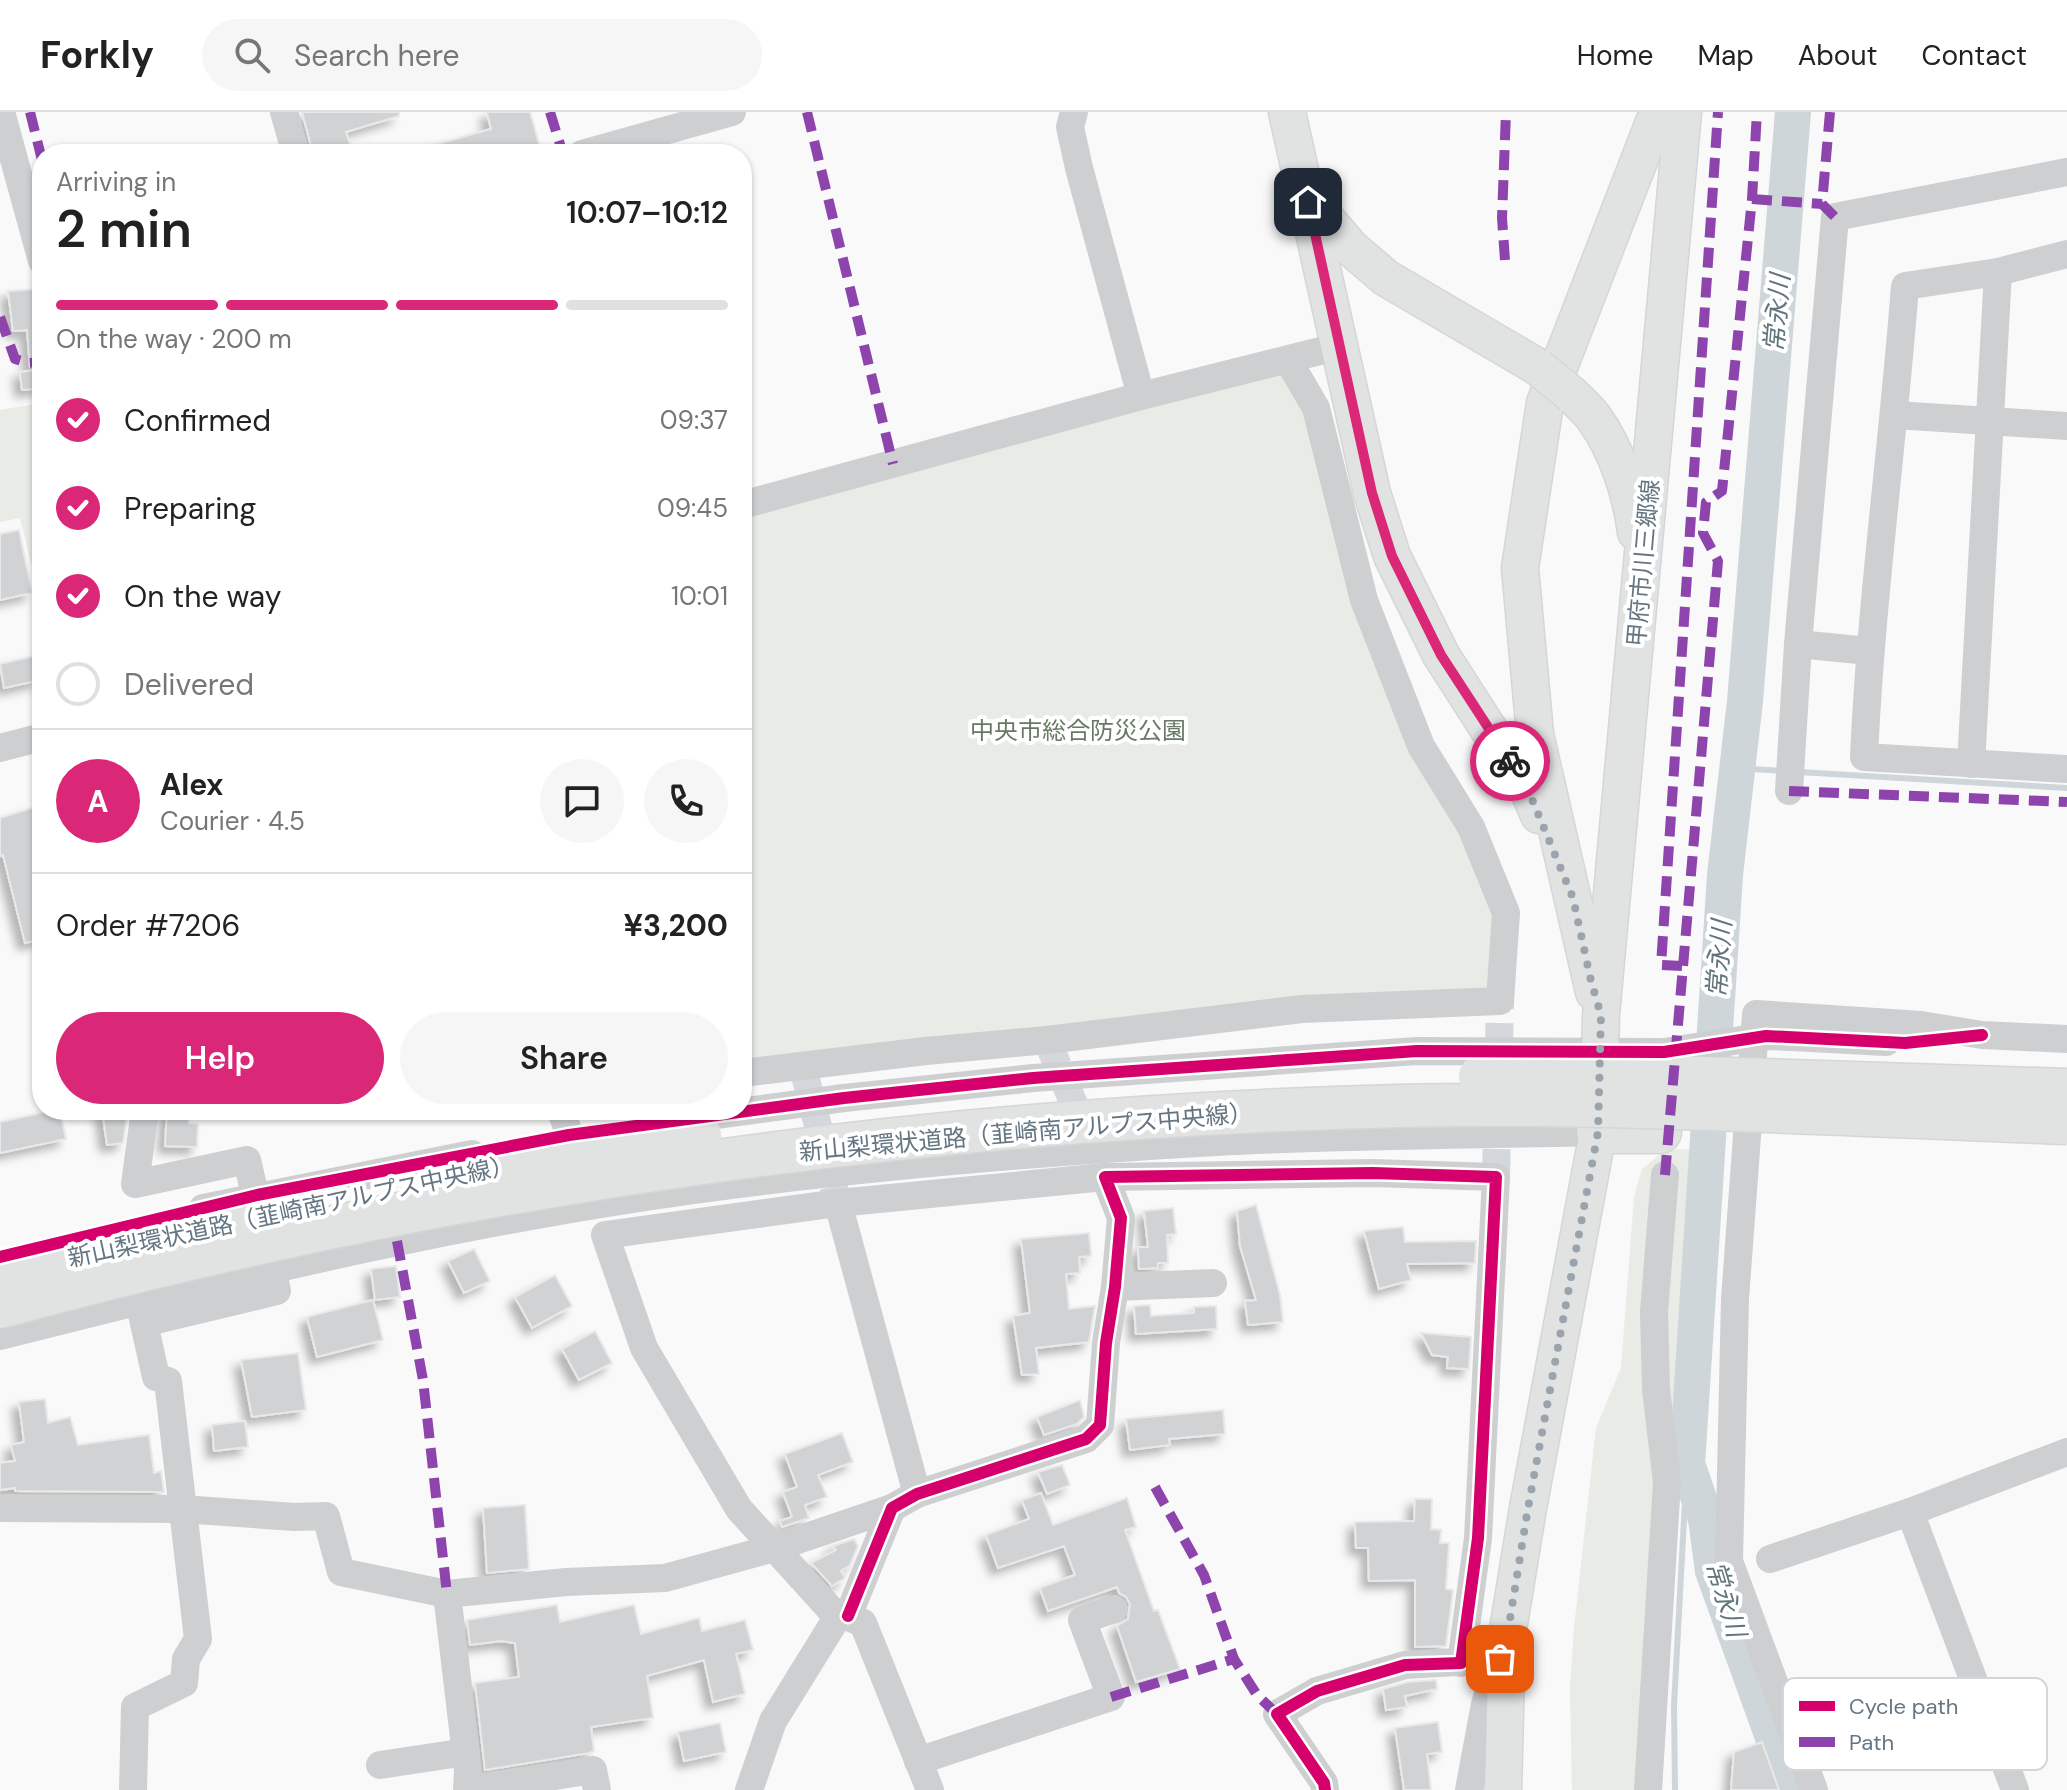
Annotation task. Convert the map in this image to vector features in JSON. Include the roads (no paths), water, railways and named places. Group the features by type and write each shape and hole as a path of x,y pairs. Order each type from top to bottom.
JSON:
{"highway":[{"path":"1664,1052 2067,1069"},
{"name":"新山梨環状道路（韮崎南アルプス中央線）","path":"0,1276 188,1229 426,1179 696,1135 989,1101 1270,1082 1526,1076 1646,1076 2067,1090"},
{"name":"新山梨環状道路（韮崎南アルプス中央線）","path":"0,1307 280,1237 426,1208 740,1159 990,1130 1273,1112 1520,1105 2067,1123"},
{"path":"1598,1132 2067,1147"}],"main road":[{"name":"甲府市川三郷線","path":"1287,112 1372,493 1392,556 1441,655 1529,792 1573,898"},
{"name":"甲府市川三郷線","path":"1601,1015 1535,734 1520,568 1545,403 1658,112"},
{"name":"甲府市川三郷線","path":"1503,1790 1507,1636 1598,1132 1601,1015 1683,112"},
{"path":"1304,181 1327,220 1351,248 1386,278 1538,367 1594,417 1616,458 1633,509 1642,570"}],"street":[{"path":"1,112 32,225"},
{"path":"284,112 293,144"},
{"path":"618,144 732,112"},
{"path":"1074,112 1070,127 1079,168 1141,396"},
{"path":"1789,791 1798,644 1835,217 2067,172"},
{"path":"2067,254 1998,272 1905,286 1895,415 1869,651 1864,757 2067,769"},
{"path":"1971,764 1998,272"},
{"path":"752,502 1141,396 1340,346"},
{"path":"752,1072 1302,1009 1500,1001 1506,913 1471,827 1421,746 1364,600 1316,408 1288,360"},
{"path":"1895,415 2067,426"},
{"path":"1798,644 1869,651"},
{"path":"0,748 32,740"},
{"path":"1783,1706 1729,1561 1735,1299 1756,1014 1921,1025 1982,1035 2067,1039"},
{"path":"752,1106 1033,1078 1417,1051 1664,1052 1766,1036 1905,1043 1982,1035"},
{"path":"144,1120 135,1184 247,1160 273,1270"},
{"path":"0,1257 565,1122 588,1120"},
{"path":"565,1122 644,1348 739,1509 831,1610 863,1623 928,1790"},
{"path":"0,1336 142,1312 273,1270 397,1241 593,1205 738,1184 981,1158 1218,1142 1598,1132"},
{"path":"605,1235 838,1203 1105,1177 1373,1173 1496,1177 1478,1538 1461,1663"},
{"path":"1648,1790 1667,1482 1656,1389 1654,1312 1665,1175"},
{"path":"0,1508 182,1509 294,1517 326,1516 341,1572 447,1594 566,1582 665,1578 774,1548 1086,1439 1100,1425 1121,1218 1105,1177"},
{"path":"749,1790 773,1721 844,1615 904,1501 838,1203"},
{"path":"1115,1287 1213,1283"},
{"path":"133,1790 135,1707 184,1683 186,1659 198,1639 168,1381 156,1377 142,1312"},
{"path":"1770,1559 1910,1512 2066,1454"},
{"path":"1325,1790 1324,1783 1277,1714 1317,1691 1405,1665 1474,1661 1498,1514 1528,1508"},
{"path":"1910,1512 1973,1678"},
{"path":"447,1594 471,1778"},
{"path":"918,1761 1111,1697 1082,1620 1114,1609"},
{"path":"1469,1790 1485,1704 1507,1636"},
{"path":"380,1765 471,1778 593,1770 597,1790"},
{"path":"1807,1770 1814,1790"},
{"path":"2007,1770 2015,1790"}],"waterway":[{"name":"常永川","path":"1783,1765 1713,1571 1706,1519 1687,1464 1725,875 1745,701 1793,112"},
{"path":"1737,768 1784,771"},
{"path":"1799,772 2067,788"},
{"path":"1675,1790 1674,1705 1687,1464"},
{"name":"常永川","path":"1785,1770 1792,1790"}],"tunnel":[{"path":"1496,1177 1500,1001"},
{"path":"1047,1040 1087,1135"},
{"path":"802,1064 838,1203"}],"park label":[{"name":"中央市総合防災公園","path":"1078,730"}]}
